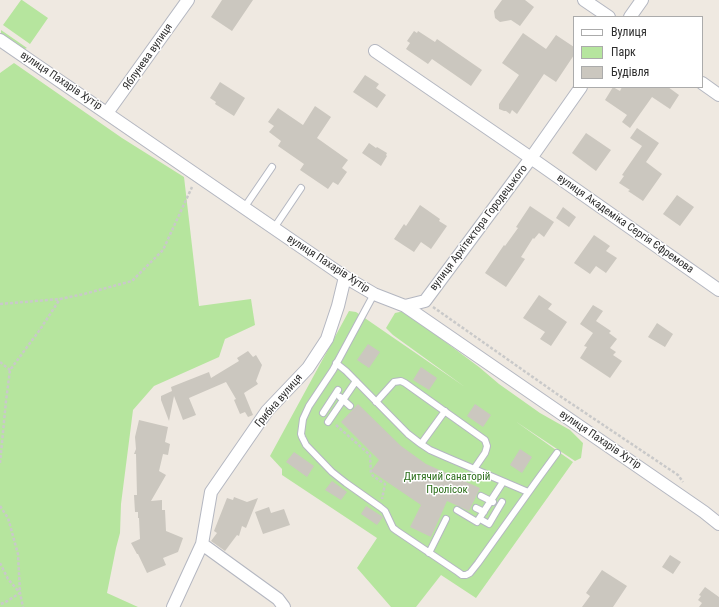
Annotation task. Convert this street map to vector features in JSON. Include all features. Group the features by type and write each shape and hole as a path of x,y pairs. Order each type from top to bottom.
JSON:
{"street":[{"name":"Яблунева вулиця","path":"107,113 188,0"},
{"path":"584,0 608,16"},
{"path":"631,16 642,0"},
{"name":"вулиця Пахарів Хутір","path":"0,40 345,277 374,294 405,306 698,507 719,524"},
{"name":"вулиця Архітектора Городецького","path":"375,51 531,158"},
{"path":"703,84 719,95"},
{"name":"вулиця Архітектора Городецького","path":"405,306 425,301 531,158 580,88"},
{"name":"вулиця Академіка Сергія Єфремова","path":"531,158 719,290"},
{"name":"Грибна вулиця","path":"173,607 202,544 211,492 267,411 308,368 327,338 338,306 345,277"},
{"path":"202,544 278,598 284,607"}],"lane":[{"path":"244,208 272,167"},
{"path":"274,228 301,188"},
{"path":"374,294 329,376 312,400 301,430 303,441 310,451 346,484 385,511 393,528 462,575 466,575 470,573 478,563 557,453"},
{"path":"336,363 346,371 408,434 421,444 437,453 528,492"},
{"path":"332,417 356,381"},
{"path":"376,402 394,382 402,381 485,440 487,446 485,454 474,469"},
{"path":"341,415 332,417 324,412 337,392 350,406"},
{"path":"421,444 445,412"},
{"path":"457,510 478,522 503,482"},
{"path":"480,519 488,524 501,504 481,496"},
{"path":"476,508 484,512"},
{"path":"429,553 446,520"}],"path":[{"path":"0,304 60,299 132,281 164,250 197,175"},
{"path":"0,463 10,370 39,331 60,299"},
{"path":"425,301 557,394 678,475 687,487"},
{"path":"0,362 10,370"},
{"path":"332,417 370,455 371,473 385,484 380,507"},
{"path":"0,506 8,518 18,554 20,593 23,607"},
{"path":"0,563 8,579 20,593"},
{"path":"0,604 20,593"}],"green space":[{"path":"21,0 48,18 30,44 3,25"},
{"path":"1,30 27,48 22,50 1,35"},
{"path":"14,63 122,138 184,177 199,306 251,299 255,325 225,339 219,357 154,386 133,410 121,504 120,533 107,593 138,607 0,607 0,73"},
{"name":"Дитячий санаторій Пролісок","path":"349,311 356,312 465,387 393,335 386,328 395,313 404,311 479,367 499,384 540,413 570,430 583,443 581,458 575,461 515,421 573,462 476,598 441,575 416,607 391,607 357,568 377,538 282,475 282,469 270,456"}],"building":[{"path":"222,0 253,0 232,31 211,17"},
{"path":"502,0 525,0 534,7 520,26 511,20 500,22 495,18 494,11"},
{"path":"414,31 417,33 418,31 435,42 437,39 482,70 471,86 432,59 428,64 406,49 410,43 407,41"},
{"path":"523,33 546,49 556,35 573,46 573,56 556,82 544,74 517,114 512,110 510,114 499,109 499,104 519,75 502,63"},
{"path":"365,75 379,84 376,88 386,95 377,108 353,92"},
{"path":"220,82 245,98 234,116 215,104 216,102 210,98"},
{"path":"612,88 620,91 622,88 669,88 679,95 670,109 652,97 630,128 622,122 627,115 605,100"},
{"path":"315,106 331,117 317,138 348,160 342,168 347,172 338,185 333,182 328,189 300,170 304,164 278,146 281,141 269,132 274,126 268,122 278,108 303,125"},
{"path":"637,128 659,143 646,162 662,174 643,201 619,183 624,176 622,175 642,146 630,138"},
{"path":"586,133 611,150 596,171 572,153"},
{"path":"369,143 387,153 387,156 381,166 362,153"},
{"path":"677,195 694,207 680,226 663,214"},
{"path":"420,205 440,219 439,221 447,226 431,249 421,242 414,252 394,239 404,224 406,226"},
{"path":"530,206 554,222 544,237 539,233 534,239 533,238 521,257 525,259 506,287 485,273 504,245 505,246 518,228 516,227"},
{"path":"563,207 576,217 569,227 556,218"},
{"path":"594,235 610,246 606,251 617,258 606,273 596,266 590,274 574,263"},
{"path":"539,295 552,304 548,309 567,322 551,346 540,339 545,332 523,318"},
{"path":"593,305 603,311 596,321 611,331 609,333 617,339 610,348 616,352 613,355 622,361 610,378 580,358 587,347 584,346 593,333 580,324"},
{"path":"657,323 673,334 665,347 648,337"},
{"path":"368,344 380,352 369,368 357,360"},
{"path":"248,351 253,357 256,355 262,365 256,381 258,384 244,393 253,415 248,417 245,412 240,414 234,400 236,399 226,382 189,398 196,415 183,420 174,396 169,421 161,400 161,396 172,391 171,387 209,372 211,378 239,361 237,358"},
{"path":"421,367 437,378 429,390 413,380"},
{"path":"358,404 401,446 426,464 480,488 469,511 447,501 431,537 410,527 421,505 371,471 379,460 341,422"},
{"path":"475,404 491,415 483,427 467,416"},
{"path":"139,420 168,427 165,442 170,444 168,455 163,454 159,471 166,475 151,501 162,500 162,510 165,510 166,531 183,538 178,552 163,558 166,565 147,573 131,543 140,539 139,518 138,512 135,512 134,495 137,495 136,454 134,454 136,449 135,437"},
{"path":"520,449 532,457 522,473 510,465"},
{"path":"294,452 314,466 307,477 286,462"},
{"path":"332,481 347,492 341,500 325,490"},
{"path":"234,497 247,502 258,498 246,528 242,526 239,536 237,535 225,551 211,541 217,533 214,531 227,498 233,500"},
{"path":"366,506 383,517 377,525 361,514"},
{"path":"269,507 271,513 284,509 290,525 263,534 255,512"},
{"path":"670,555 681,562 673,574 662,567"},
{"path":"602,570 627,586 613,607 582,607 590,596 586,593"},
{"path":"705,587 719,597 719,607 699,607 702,603 698,600 701,596 699,595"}]}
